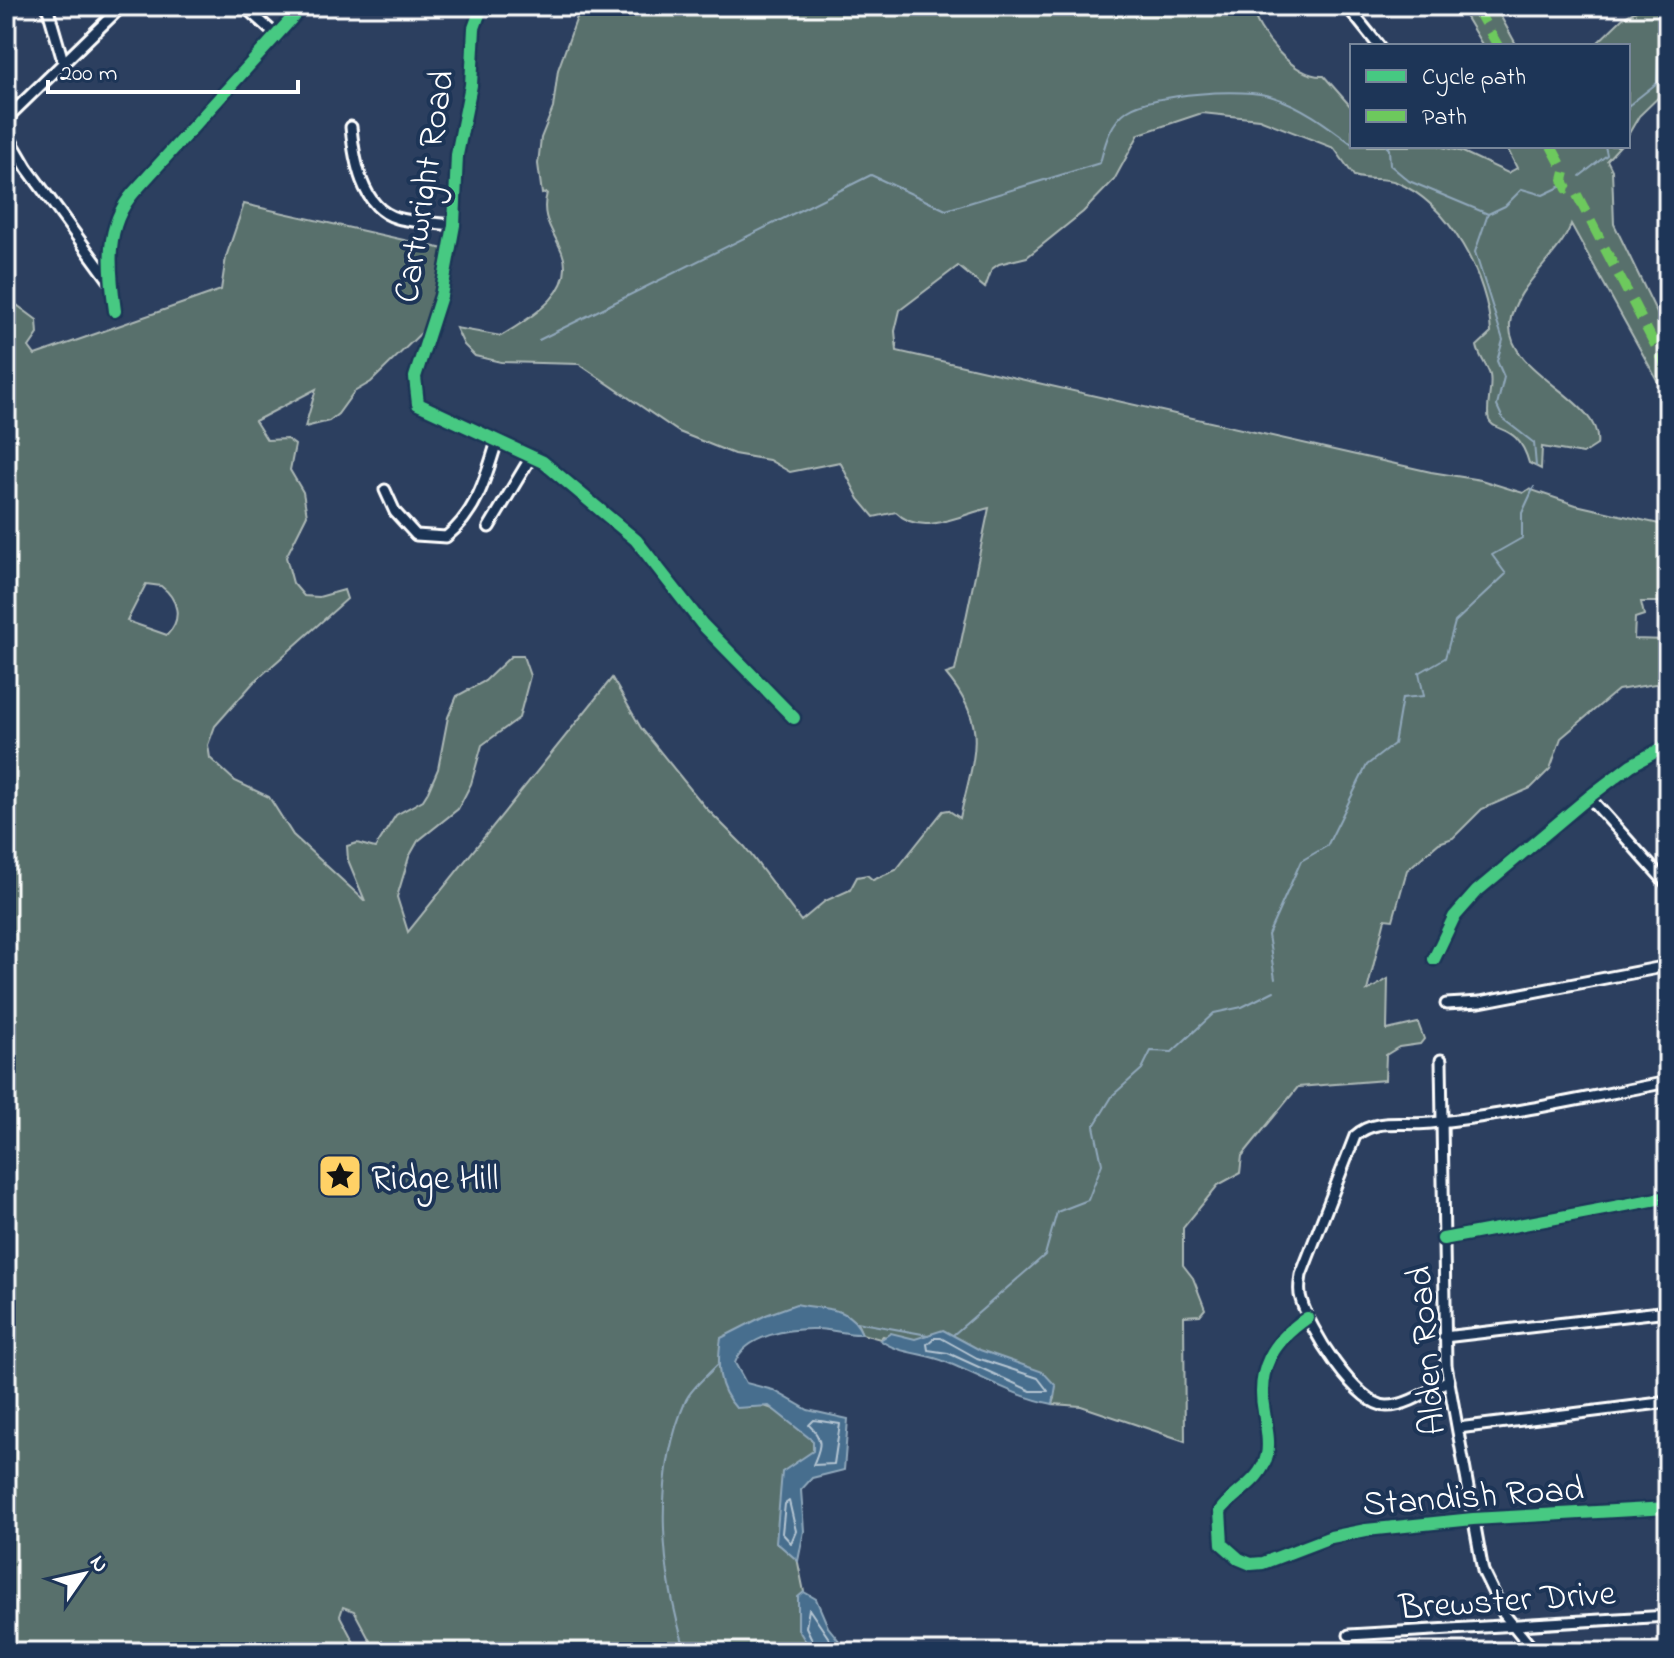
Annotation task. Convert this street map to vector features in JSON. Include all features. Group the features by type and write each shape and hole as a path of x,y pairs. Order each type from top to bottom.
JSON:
{"street":[{"path":"47,6 63,61"},
{"path":"111,283 36,181 6,130 12,113 122,6"},
{"path":"244,6 277,36"},
{"path":"115,311 111,283 111,236 116,216 127,200 303,6"},
{"name":"Cartwright Road","path":"482,6 474,28 471,85 457,155 454,225 441,296 414,390 418,404 543,462 636,540 702,624 794,718"},
{"path":"1347,6 1377,44"},
{"path":"351,127 355,159 375,203 398,218 454,225"},
{"path":"385,490 395,512 416,535 446,537 469,515 487,475 497,441"},
{"path":"489,527 531,457"},
{"path":"1434,959 1454,917 1470,898 1589,797 1631,765 1668,745"},
{"path":"1589,797 1668,885"},
{"path":"1446,1004 1480,1002 1668,966"},
{"name":"Alden Road","path":"1441,1060 1444,1337 1449,1380 1483,1571 1492,1594 1535,1652"},
{"path":"1449,1380 1405,1402 1379,1405 1360,1394 1307,1318 1299,1291 1301,1275 1355,1136 1364,1128 1381,1123 1408,1126 1483,1118 1668,1082"},
{"path":"1443,1239 1668,1197"},
{"path":"1444,1337 1668,1311"},
{"name":"Standish Road","path":"1307,1318 1282,1338 1262,1370 1267,1455 1260,1474 1220,1511 1222,1544 1239,1559 1251,1564 1263,1563 1298,1547 1366,1530 1473,1519 1668,1508"},
{"path":"1458,1428 1668,1402"},
{"name":"Brewster Drive","path":"1349,1635 1668,1616"}],"green space":[{"path":"581,6 1251,6 1261,28 1278,52 1300,70 1324,76 1350,106 1350,148 1446,148 1463,152 1508,173 1517,168 1507,148 1618,148 1607,160 1612,170 1614,224 1668,336 1668,400 1571,224 1558,247 1520,297 1510,324 1513,342 1523,358 1586,414 1595,429 1597,445 1583,454 1542,447 1541,469 1529,463 1513,435 1489,420 1490,375 1477,346 1491,333 1488,311 1474,266 1449,225 1433,207 1396,182 1354,176 1334,148 1259,119 1202,113 1139,134 1114,180 1083,212 1027,257 999,264 992,269 985,288 958,266 900,310 895,331 897,351 1431,472 1481,480 1523,493 1529,489 1576,505 1668,526 1668,602 1641,602 1644,615 1635,618 1634,639 1668,640 1668,682 1618,690 1561,738 1550,769 1531,788 1482,809 1453,838 1439,843 1407,870 1393,920 1385,919 1367,991 1388,979 1387,1030 1418,1023 1424,1039 1420,1044 1399,1047 1386,1055 1385,1080 1298,1087 1242,1156 1240,1173 1218,1185 1183,1228 1183,1265 1193,1278 1205,1309 1200,1315 1184,1316 1185,1441 1081,1406 1053,1404 1055,1398 883,1336 880,1339 862,1334 857,1323 770,1326 719,1367 748,1408 757,1406 775,1410 816,1441 817,1452 790,1469 777,1543 796,1553 804,1592 799,1610 814,1652 376,1652 354,1611 343,1607 340,1616 359,1652 6,1652 6,297 37,320 38,334 29,347 35,355 221,290 226,257 244,204 444,249 437,293 425,329 371,382 354,392 338,414 329,421 305,427 316,389 255,421 267,440 287,439 295,445 290,470 303,492 307,515 286,557 293,583 304,596 319,597 344,590 347,599 253,683 215,726 208,745 210,758 235,781 269,797 293,835 365,901 348,860 347,846 357,843 375,848 396,815 423,800 438,769 448,717 457,696 485,681 511,656 523,656 530,676 519,718 482,745 471,784 458,809 418,841 409,857 397,897 408,932 612,678 641,728 705,807 745,847 801,921 825,901 850,890 857,877 867,875 873,880 896,870 943,811 948,810 960,818 973,759 974,727 960,693 946,674 955,671 989,508 929,524 906,520 896,512 874,517 859,499 840,462 790,472 769,460 734,454 679,432 579,364 501,362 475,356 464,345 456,328 501,336 548,303 563,280 565,266 562,252 546,217 547,193 542,194 538,164 541,138 553,108 558,70","holes":["146,584 161,586 175,603 177,616 167,635 127,621"]},
{"path":"1459,6 1495,6 1516,44 1482,44"},
{"path":"1645,6 1668,6 1668,88 1639,116 1630,132 1630,44 1596,44 1623,18"}],"water":[{"path":"796,1304 843,1313 857,1324 862,1334 817,1329 782,1332 748,1346 735,1363 746,1383 773,1390 808,1410 848,1419 844,1470 812,1478 801,1490 804,1531 798,1561 776,1542 782,1472 813,1451 813,1441 769,1406 736,1408 725,1392 719,1366 721,1338"},
{"path":"943,1330 980,1350 1043,1372 1056,1386 1053,1404 880,1340 891,1333 915,1339"},
{"path":"804,1592 816,1599 828,1627 848,1652 812,1652 798,1629 798,1597"}],"waterway":[{"path":"1630,104 1657,83 1658,57 1668,47"},
{"path":"539,340 871,175 946,210 1100,163 1109,134 1117,121 1140,104 1177,96 1221,92 1260,94 1304,111 1350,143"},
{"path":"1388,148 1390,165 1409,181 1488,214"},
{"path":"1580,176 1607,155 1605,148"},
{"path":"1536,466 1534,443 1503,419 1497,406 1504,377 1497,361 1503,340 1475,252 1488,214 1505,206 1522,189 1543,195 1562,186"},
{"path":"1275,979 1268,935 1301,861 1327,846 1367,765 1394,744 1402,698 1424,696 1419,673 1445,658 1455,622 1506,574 1492,555 1522,538 1522,513 1534,487"},
{"path":"953,1335 1045,1255 1057,1212 1088,1200 1102,1164 1094,1126 1113,1095 1142,1069 1151,1051 1172,1052 1214,1013 1242,1007 1274,991"},
{"path":"856,1322 928,1335"},
{"path":"686,1652 677,1622 666,1558 664,1493 675,1430 686,1400 696,1385 719,1363"}],"marked path":[{"path":"1475,6 1497,44"},
{"path":"1552,148 1565,172 1563,180 1567,189 1575,191 1668,370"}],"cycle path":[{"path":"115,311 111,248 113,233 124,205 303,6"},
{"path":"482,6 474,28 471,85 457,155 454,225 441,296 415,377 418,404 543,462 636,540 702,624 794,718"},
{"path":"1434,959 1454,917 1477,891 1589,797 1631,765 1668,745"},
{"path":"1443,1239 1668,1197"},
{"path":"1307,1318 1284,1337 1269,1358 1265,1370 1262,1397 1268,1444 1264,1464 1220,1511 1222,1544 1239,1559 1251,1564 1263,1563 1331,1537 1366,1530 1473,1519 1668,1508"}],"place":[{"name":"Ridge Hill","path":"340,1176"}]}
